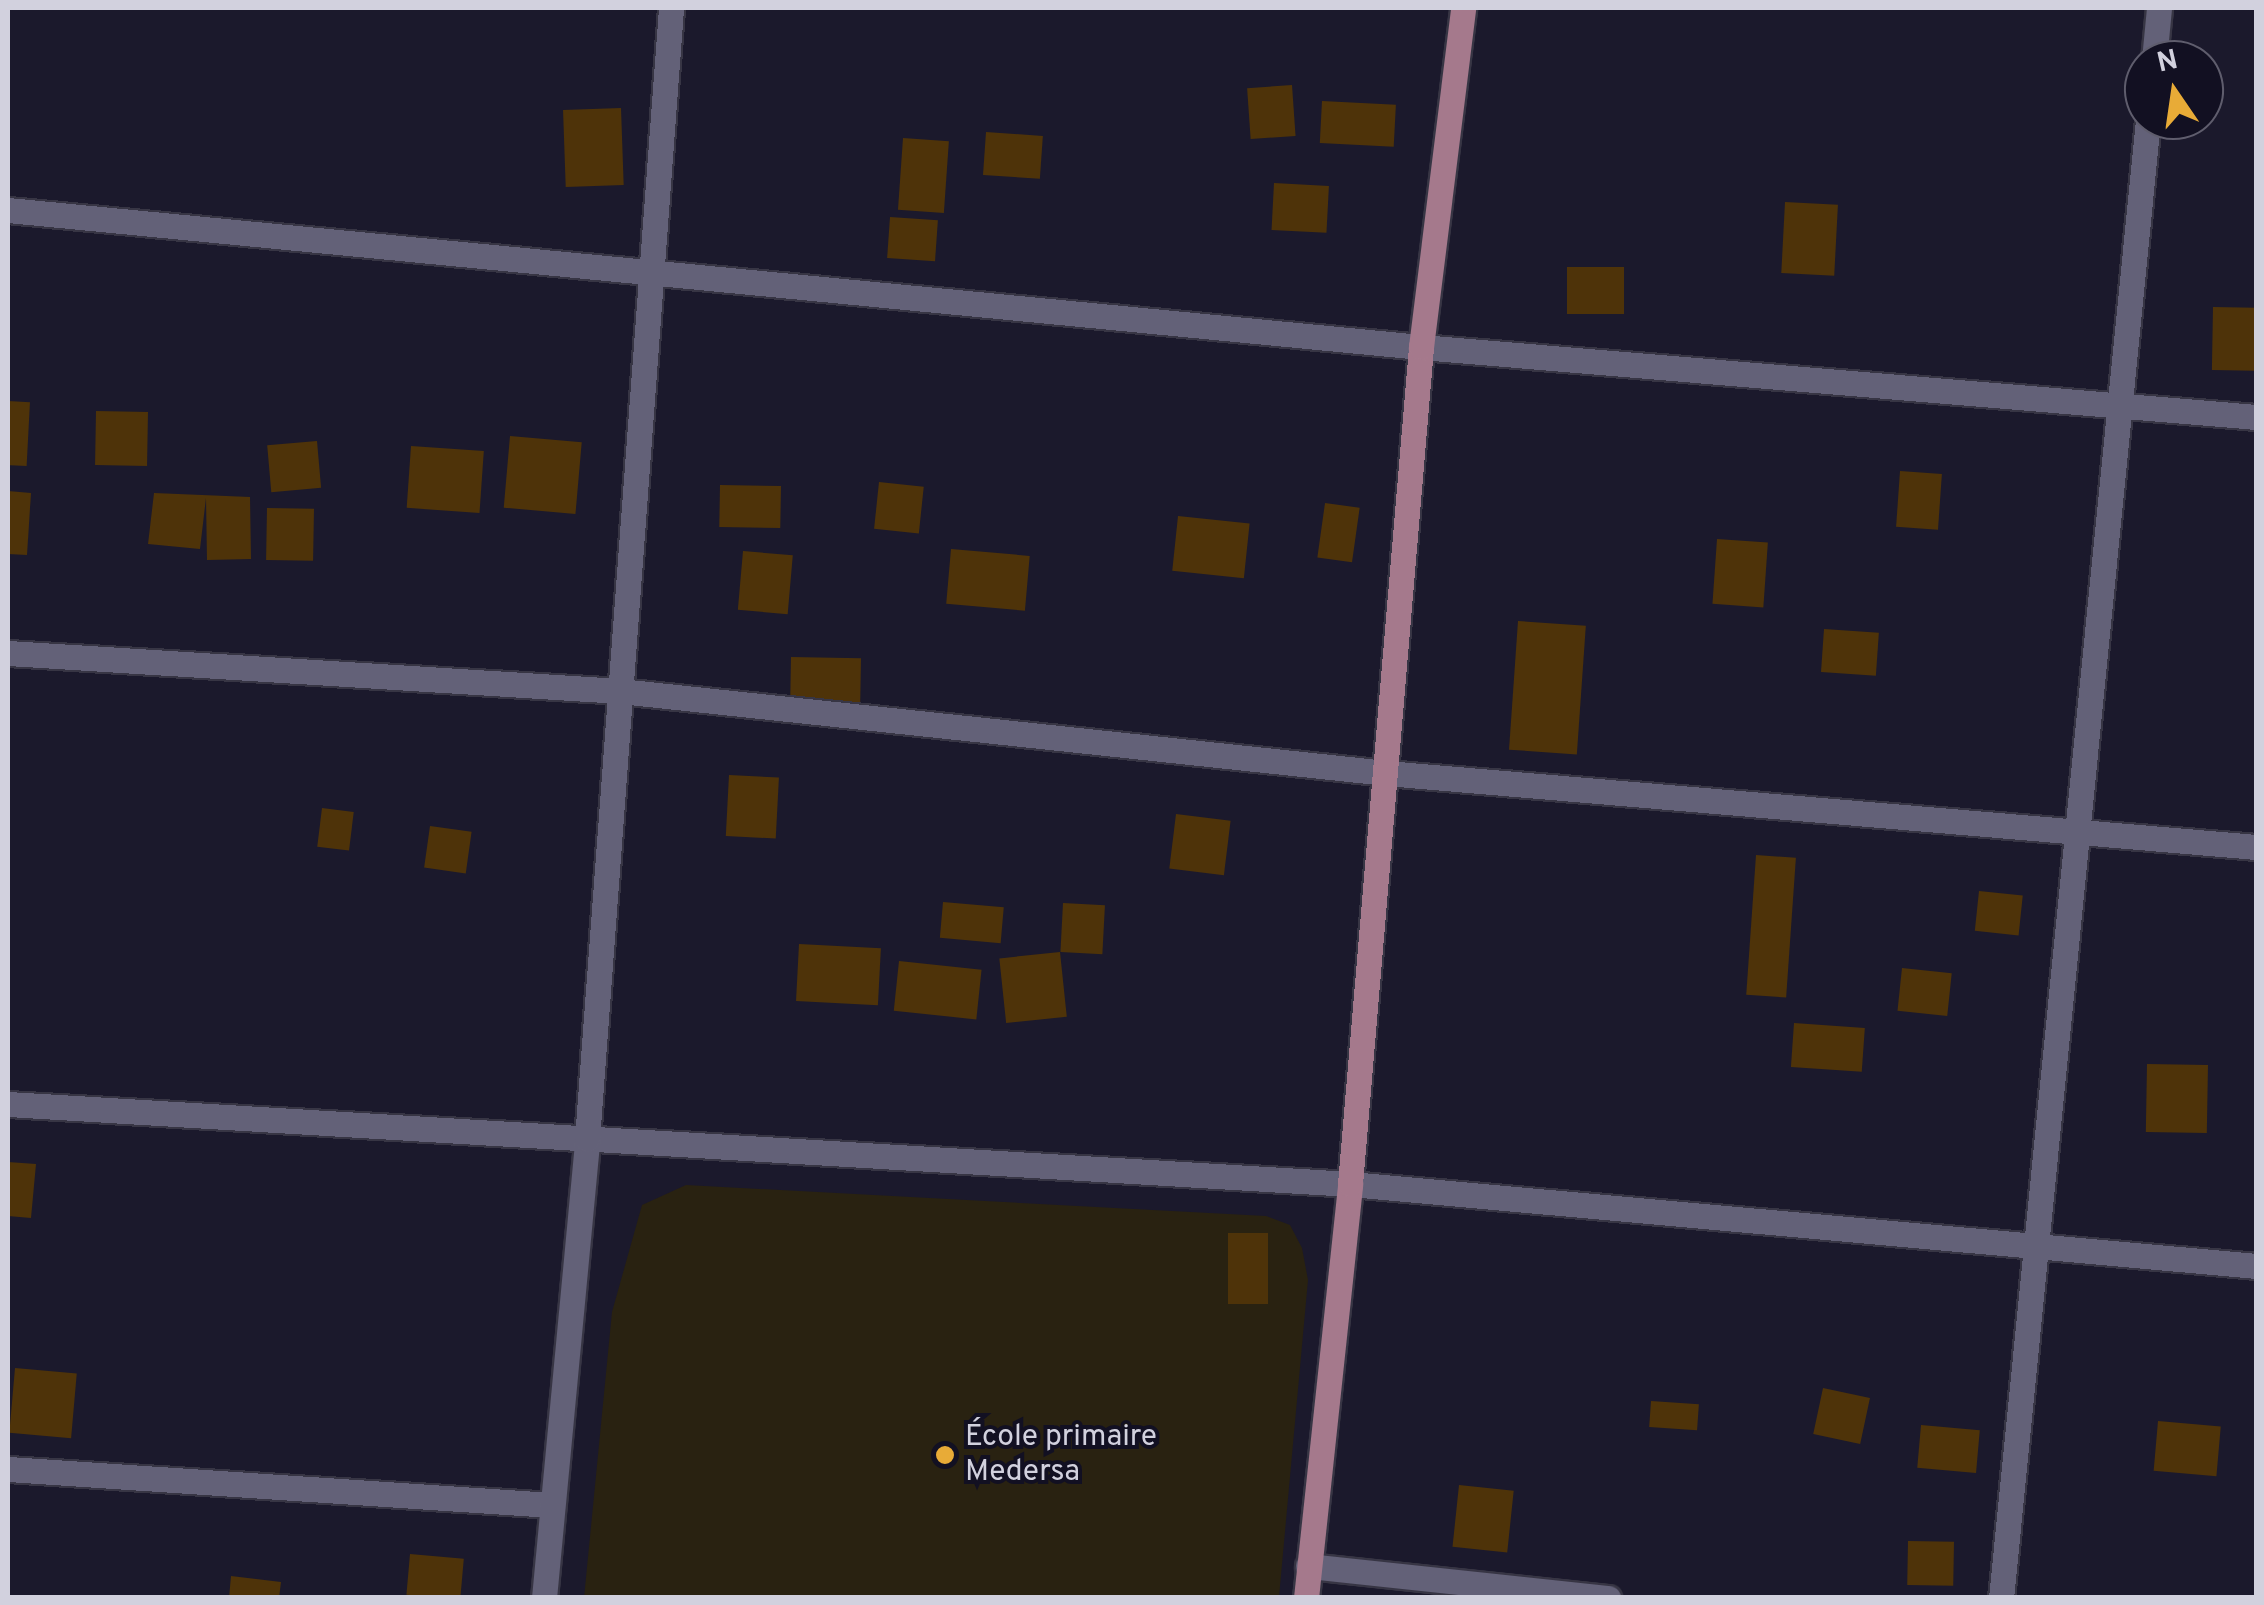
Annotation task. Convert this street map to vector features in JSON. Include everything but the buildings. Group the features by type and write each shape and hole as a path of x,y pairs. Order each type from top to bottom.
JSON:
{"main road":[{"path":"1306,1598 1350,1184 1421,347 1462,8"}],"street":[{"path":"544,1598 586,1139 671,8"},
{"path":"2156,40 2159,8"},
{"path":"2001,1598 2146,140"},
{"path":"8,210 1421,347 2256,417"},
{"path":"8,653 620,691 1386,773 2256,847"},
{"path":"8,1104 1350,1184 2256,1266"},
{"path":"8,1469 551,1505"},
{"path":"1308,1566 1608,1598"}],"shaded area":[{"name":"École primaire Medersa","path":"686,1185 1266,1216 1290,1225 1302,1248 1308,1280 1279,1597 584,1598 612,1312 642,1205"}],"place":[{"name":"École primaire Medersa","path":"945,1455"}]}
